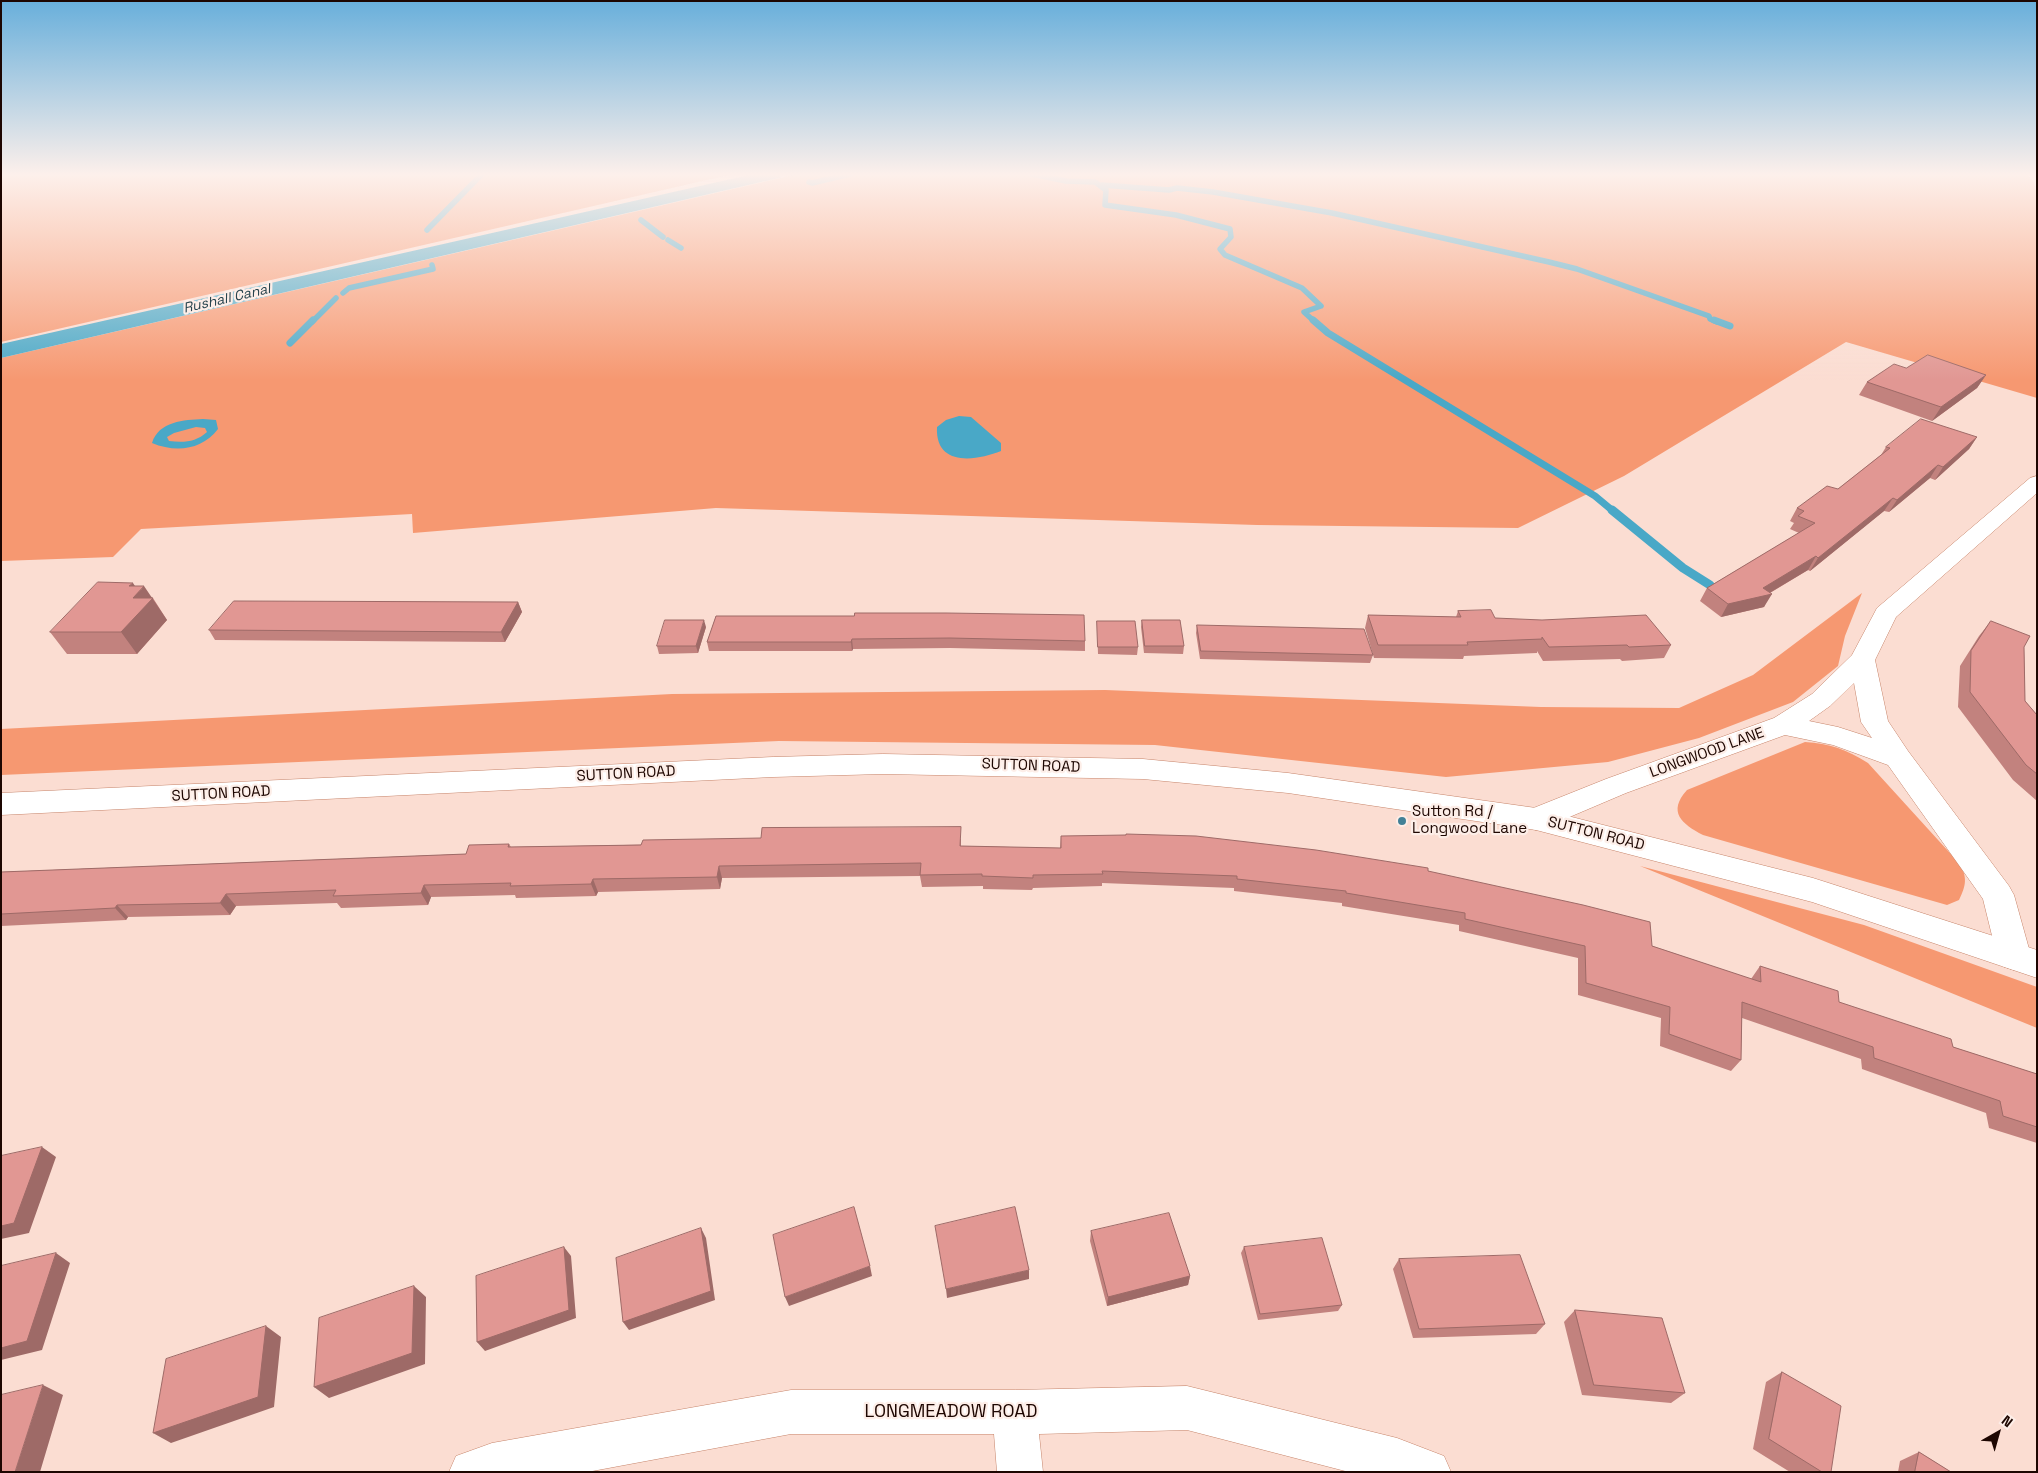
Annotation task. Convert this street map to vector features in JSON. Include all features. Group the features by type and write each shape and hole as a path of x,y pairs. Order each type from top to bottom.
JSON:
{"street":[{"name":"LONGWOOD LANE","path":"1536,819 1616,786 1784,725 1821,700 1862,660 1886,613 2037,482"},
{"path":"1862,660 1875,722 1898,758 1998,895 2025,960"},
{"path":"1784,725 1838,737 1898,758"},
{"name":"SUTTON ROAD","path":"1,804 773,767 883,764 998,764 1143,769 1288,783 1536,819 1813,890 2025,960"},
{"name":"LONGMEADOW ROAD","path":"472,1472 492,1466 792,1412 1015,1412 1187,1408 1387,1459 1428,1472"},
{"path":"1015,1412 1020,1472"}],"shaded area":[{"path":"1,243 433,243 1,342"},
{"path":"500,243 2037,243 2037,398 1846,342 1624,476 1518,528 1257,525 716,508 413,533 412,514 141,529 113,557 1,561 1,358"},
{"path":"1862,593 1845,636 1838,666 1793,702 1699,738 1608,762 1446,777 1155,745 779,741 1,775 1,729 672,694 1105,690 1541,707 1679,708 1753,675"},
{"path":"1805,742 1838,748 1868,763 1959,863 1964,873 1965,882 1959,900 1947,905 1703,835 1683,822 1678,811 1678,805 1687,790"},
{"path":"1640,866 1864,925 2037,987 2037,1028"}],"water":[{"path":"959,416 971,417 1001,443 1001,451 969,458 959,458 950,455 943,449 938,440 937,427 946,420"},
{"path":"216,420 218,429 212,436 196,445 179,449 152,443 155,436 166,426 180,421","holes":["196,427 205,428 207,432 199,438 190,441 169,441 167,437"]}],"building":[{"path":"1928,355 1986,375 1941,407 1867,382 1894,364 1906,368"},
{"path":"1921,419 1977,437 1943,467 1938,465 1897,500 1893,498 1818,558 1816,556 1763,588 1772,594 1728,604 1707,588 1815,523 1798,516 1804,511 1797,508 1827,486 1838,489 1890,448 1886,447"},
{"path":"98,582 133,583 129,586 144,586 133,598 153,598 121,632 50,632"},
{"path":"234,601 518,602 501,632 209,630"},
{"path":"1491,610 1495,618 1542,620 1646,615 1671,645 1549,647 1542,637 1542,639 1467,642 1468,645 1378,645 1368,615 1461,617 1458,611"},
{"path":"855,613 1084,615 1085,641 950,638 852,639 851,642 707,642 716,616 854,616"},
{"path":"665,620 704,620 696,646 657,646"},
{"path":"1142,620 1180,620 1184,646 1145,646"},
{"path":"1097,621 1135,621 1138,647 1098,647"},
{"path":"1991,621 2030,636 2024,647 2025,701 2037,715 2037,774 2026,765 1970,692 1971,651"},
{"path":"1197,625 1364,629 1373,655 1201,651"},
{"path":"961,827 960,846 1061,848 1061,836 1126,834 1196,836 1316,850 1428,868 1428,871 1583,905 1650,922 1652,946 1761,982 1760,966 1838,991 1839,1002 1951,1039 1953,1047 2037,1074 2037,1127 2003,1116 2000,1101 1874,1058 1873,1047 1742,1002 1741,1060 1669,1034 1670,1007 1586,983 1585,946 1465,919 1465,913 1346,893 1346,891 1237,879 1237,876 1102,871 1103,874 1033,875 1033,878 982,876 982,874 920,875 921,863 719,866 717,877 593,879 591,884 510,886 511,883 424,885 421,893 333,896 336,890 226,894 220,903 117,905 115,908 1,914 1,872 466,854 469,845 509,844 508,847 641,845 643,840 761,838 762,828"},
{"path":"42,1147 14,1223 1,1226 1,1156"},
{"path":"854,1207 870,1266 785,1297 773,1235"},
{"path":"1015,1207 1029,1270 946,1289 935,1226"},
{"path":"1169,1213 1190,1276 1108,1297 1091,1231"},
{"path":"701,1228 711,1291 623,1322 616,1258"},
{"path":"1322,1238 1342,1305 1260,1314 1244,1247"},
{"path":"564,1247 569,1310 477,1342 476,1276"},
{"path":"56,1253 27,1341 1,1348 1,1266"},
{"path":"1520,1255 1545,1324 1419,1329 1399,1259"},
{"path":"414,1286 412,1353 314,1387 319,1318"},
{"path":"1575,1310 1662,1318 1685,1393 1594,1385"},
{"path":"266,1326 258,1397 153,1433 166,1359"},
{"path":"1782,1372 1841,1406 1831,1472 1822,1472 1769,1439"},
{"path":"43,1385 15,1472 1,1472 1,1395"},
{"path":"1919,1452 1951,1472 1915,1472"}],"waterway":[{"name":"Rushall Canal","path":"1,351 474,243"},
{"path":"672,243 681,248"},
{"path":"1226,243 1220,249 1225,255 1302,288 1321,306 1304,312 1315,322"},
{"path":"1464,243 1577,269 1709,316 1710,319 1717,322"},
{"path":"343,293 349,288 433,269 432,265"},
{"path":"312,322 336,298"},
{"path":"290,343 313,320"},
{"path":"1313,320 1328,333 1595,496 1613,511"},
{"path":"1714,320 1730,326"},
{"path":"1612,510 1683,568 1710,585"}],"place":[{"name":"Sutton Rd / Longwood Lane","path":"1402,821"}]}
